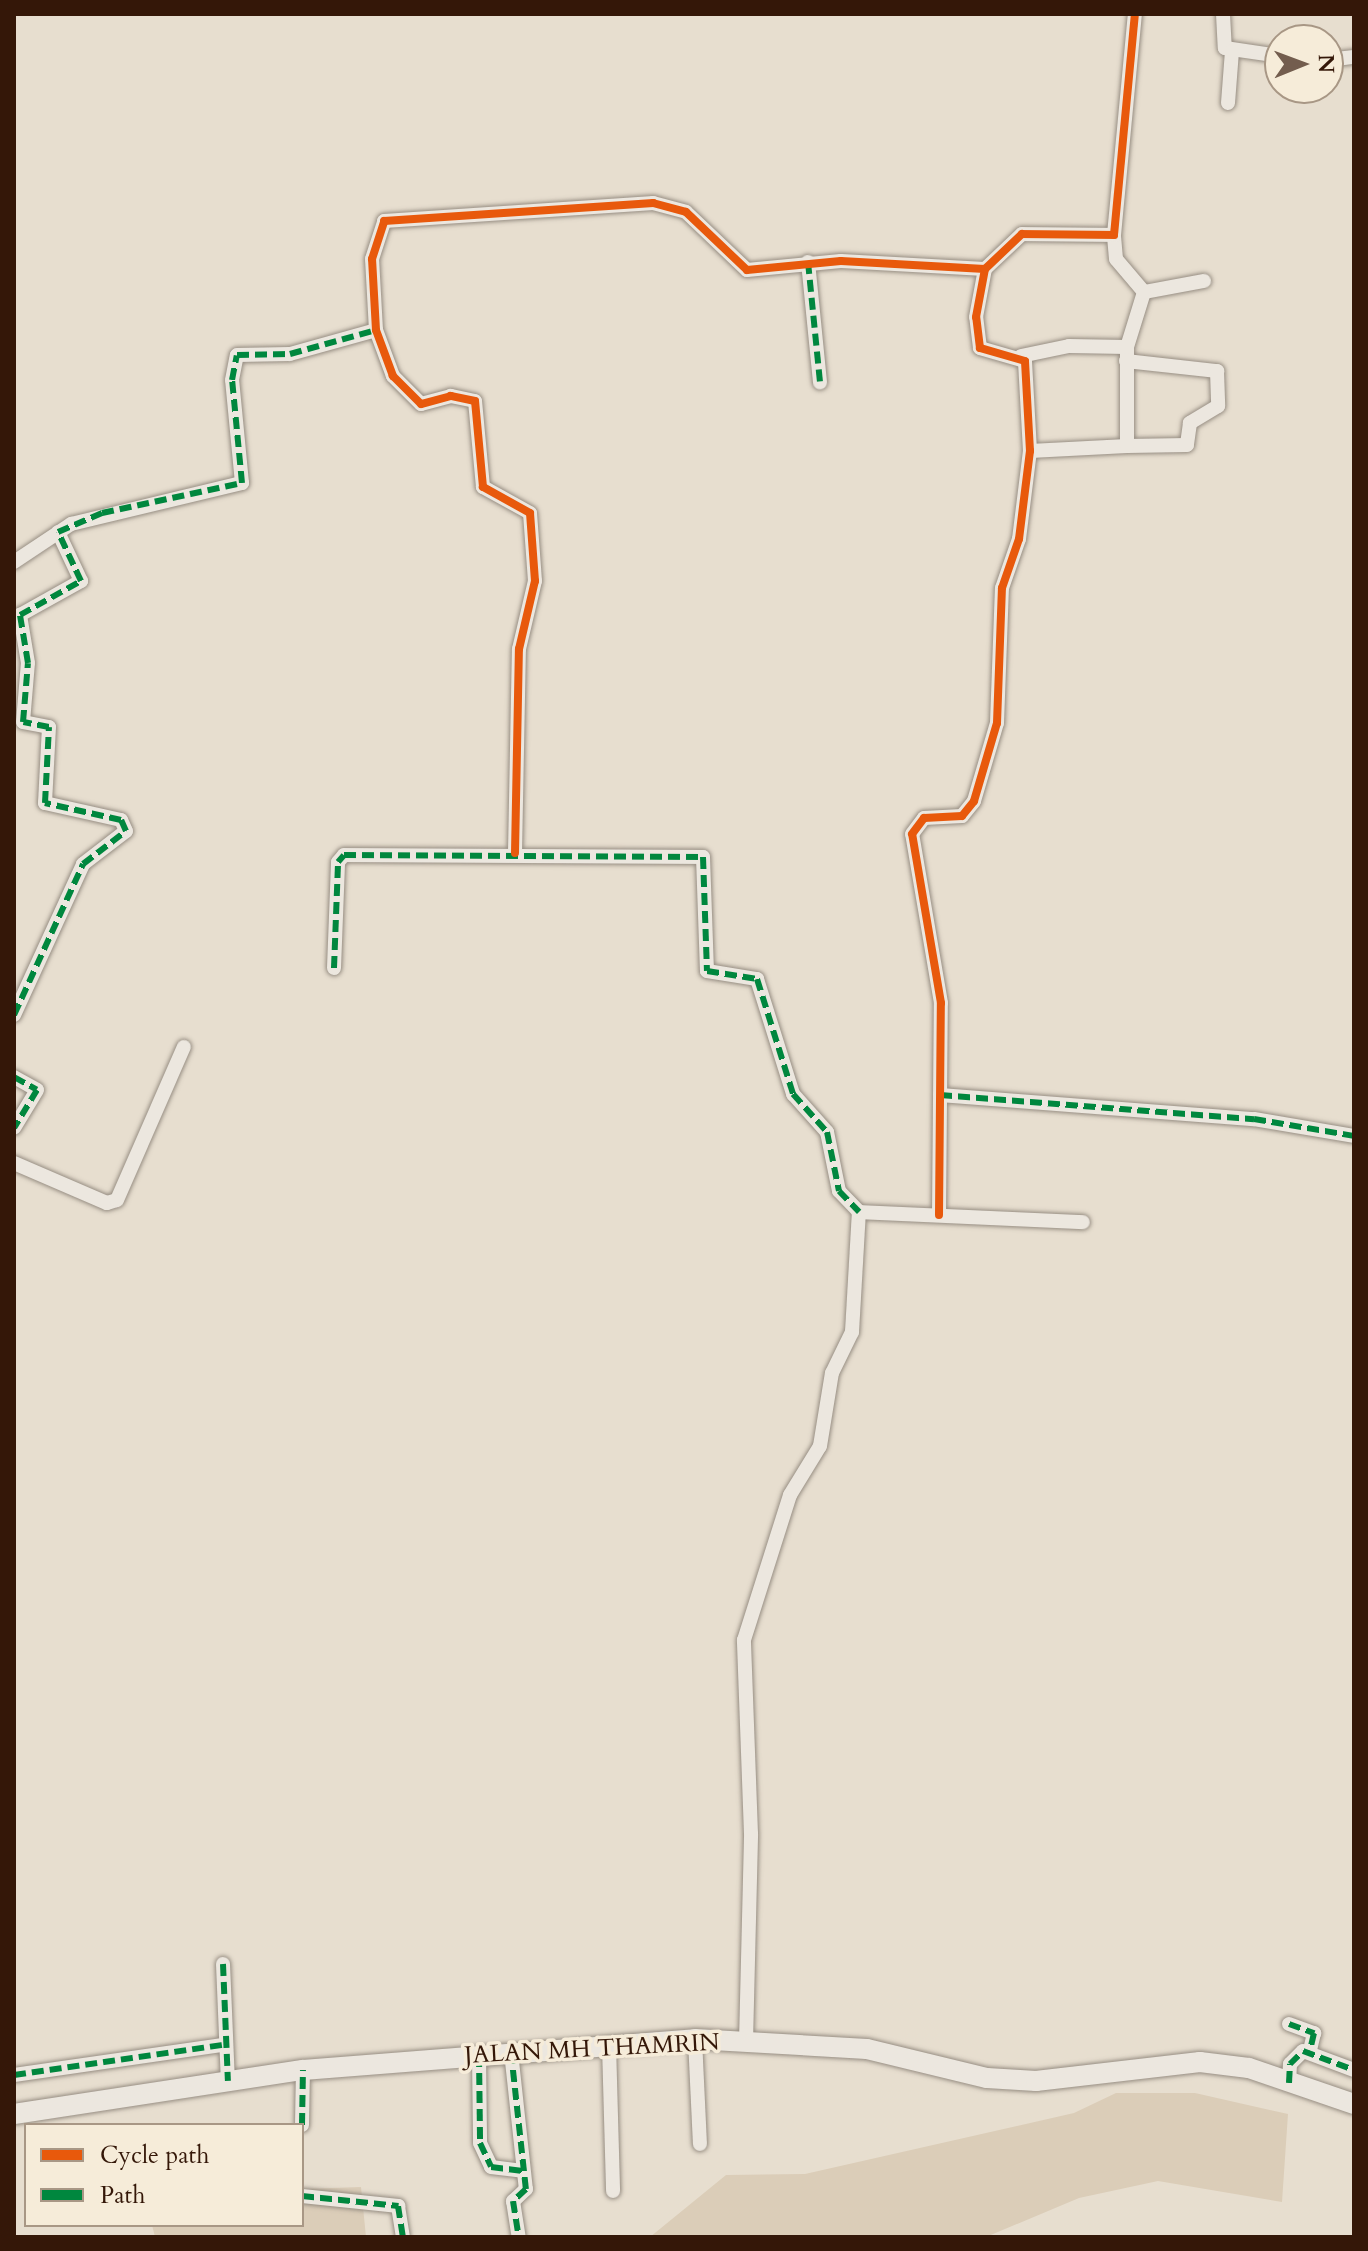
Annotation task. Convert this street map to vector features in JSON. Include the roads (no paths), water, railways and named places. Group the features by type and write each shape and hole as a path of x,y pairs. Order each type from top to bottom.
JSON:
{"street":[{"path":"1135,14 1114,235 1116,259 1144,292"},
{"path":"1223,14 1222,44 1232,51 1264,54"},
{"path":"1228,103 1232,51"},
{"path":"515,853 519,649 535,581 530,513 483,487 475,401 415,401 393,376 376,330 375,233 397,215 561,214 653,203 686,212 747,270 808,262 985,269"},
{"path":"1030,451 1187,445 1190,423 1218,406 1217,371 1069,346 1021,356 980,348 985,269 1022,234 1114,235"},
{"path":"808,262 820,382"},
{"path":"1144,292 1204,281"},
{"path":"1127,446 1127,354 1144,292"},
{"path":"14,562 58,532 102,513 242,483 232,380 237,355 290,354 376,330"},
{"path":"939,1215 941,1003 912,834 924,818 962,816 974,801 997,723 1002,588 1019,539 1030,451 1021,356"},
{"path":"14,1015 83,864 126,831 121,820 45,803 49,727 23,722 28,663 20,615 81,581 58,532"},
{"path":"334,968 341,856 515,853 703,857 707,971 757,979 793,1094 827,1132 839,1191 859,1212 1083,1222"},
{"path":"14,1163 107,1203 117,1200 184,1047"},
{"path":"14,1077 37,1090 14,1128"},
{"path":"940,1095 1254,1119 1354,1136"},
{"path":"746,2025 751,1834 742,1648 790,1495 820,1446 832,1373 852,1332 859,1212"},
{"path":"223,1964 223,2045 228,2081"},
{"path":"1289,2024 1314,2033 1310,2051"},
{"name":"JALAN MH THAMRIN","path":"26,2117 303,2070 695,2039 746,2025 867,2049 987,2078 1058,2080 1200,2062 1289,2083 1354,2104"},
{"path":"695,2039 700,2144"},
{"path":"14,2075 223,2045"},
{"path":"609,2045 613,2191"},
{"path":"1289,2083 1294,2056 1310,2051 1354,2070"},
{"path":"511,2052 525,2191 513,2201 519,2237"},
{"path":"479,2055 480,2143 491,2167 523,2171"},
{"path":"302,2123 303,2070"},
{"path":"304,2196 398,2206 403,2237"}]}
